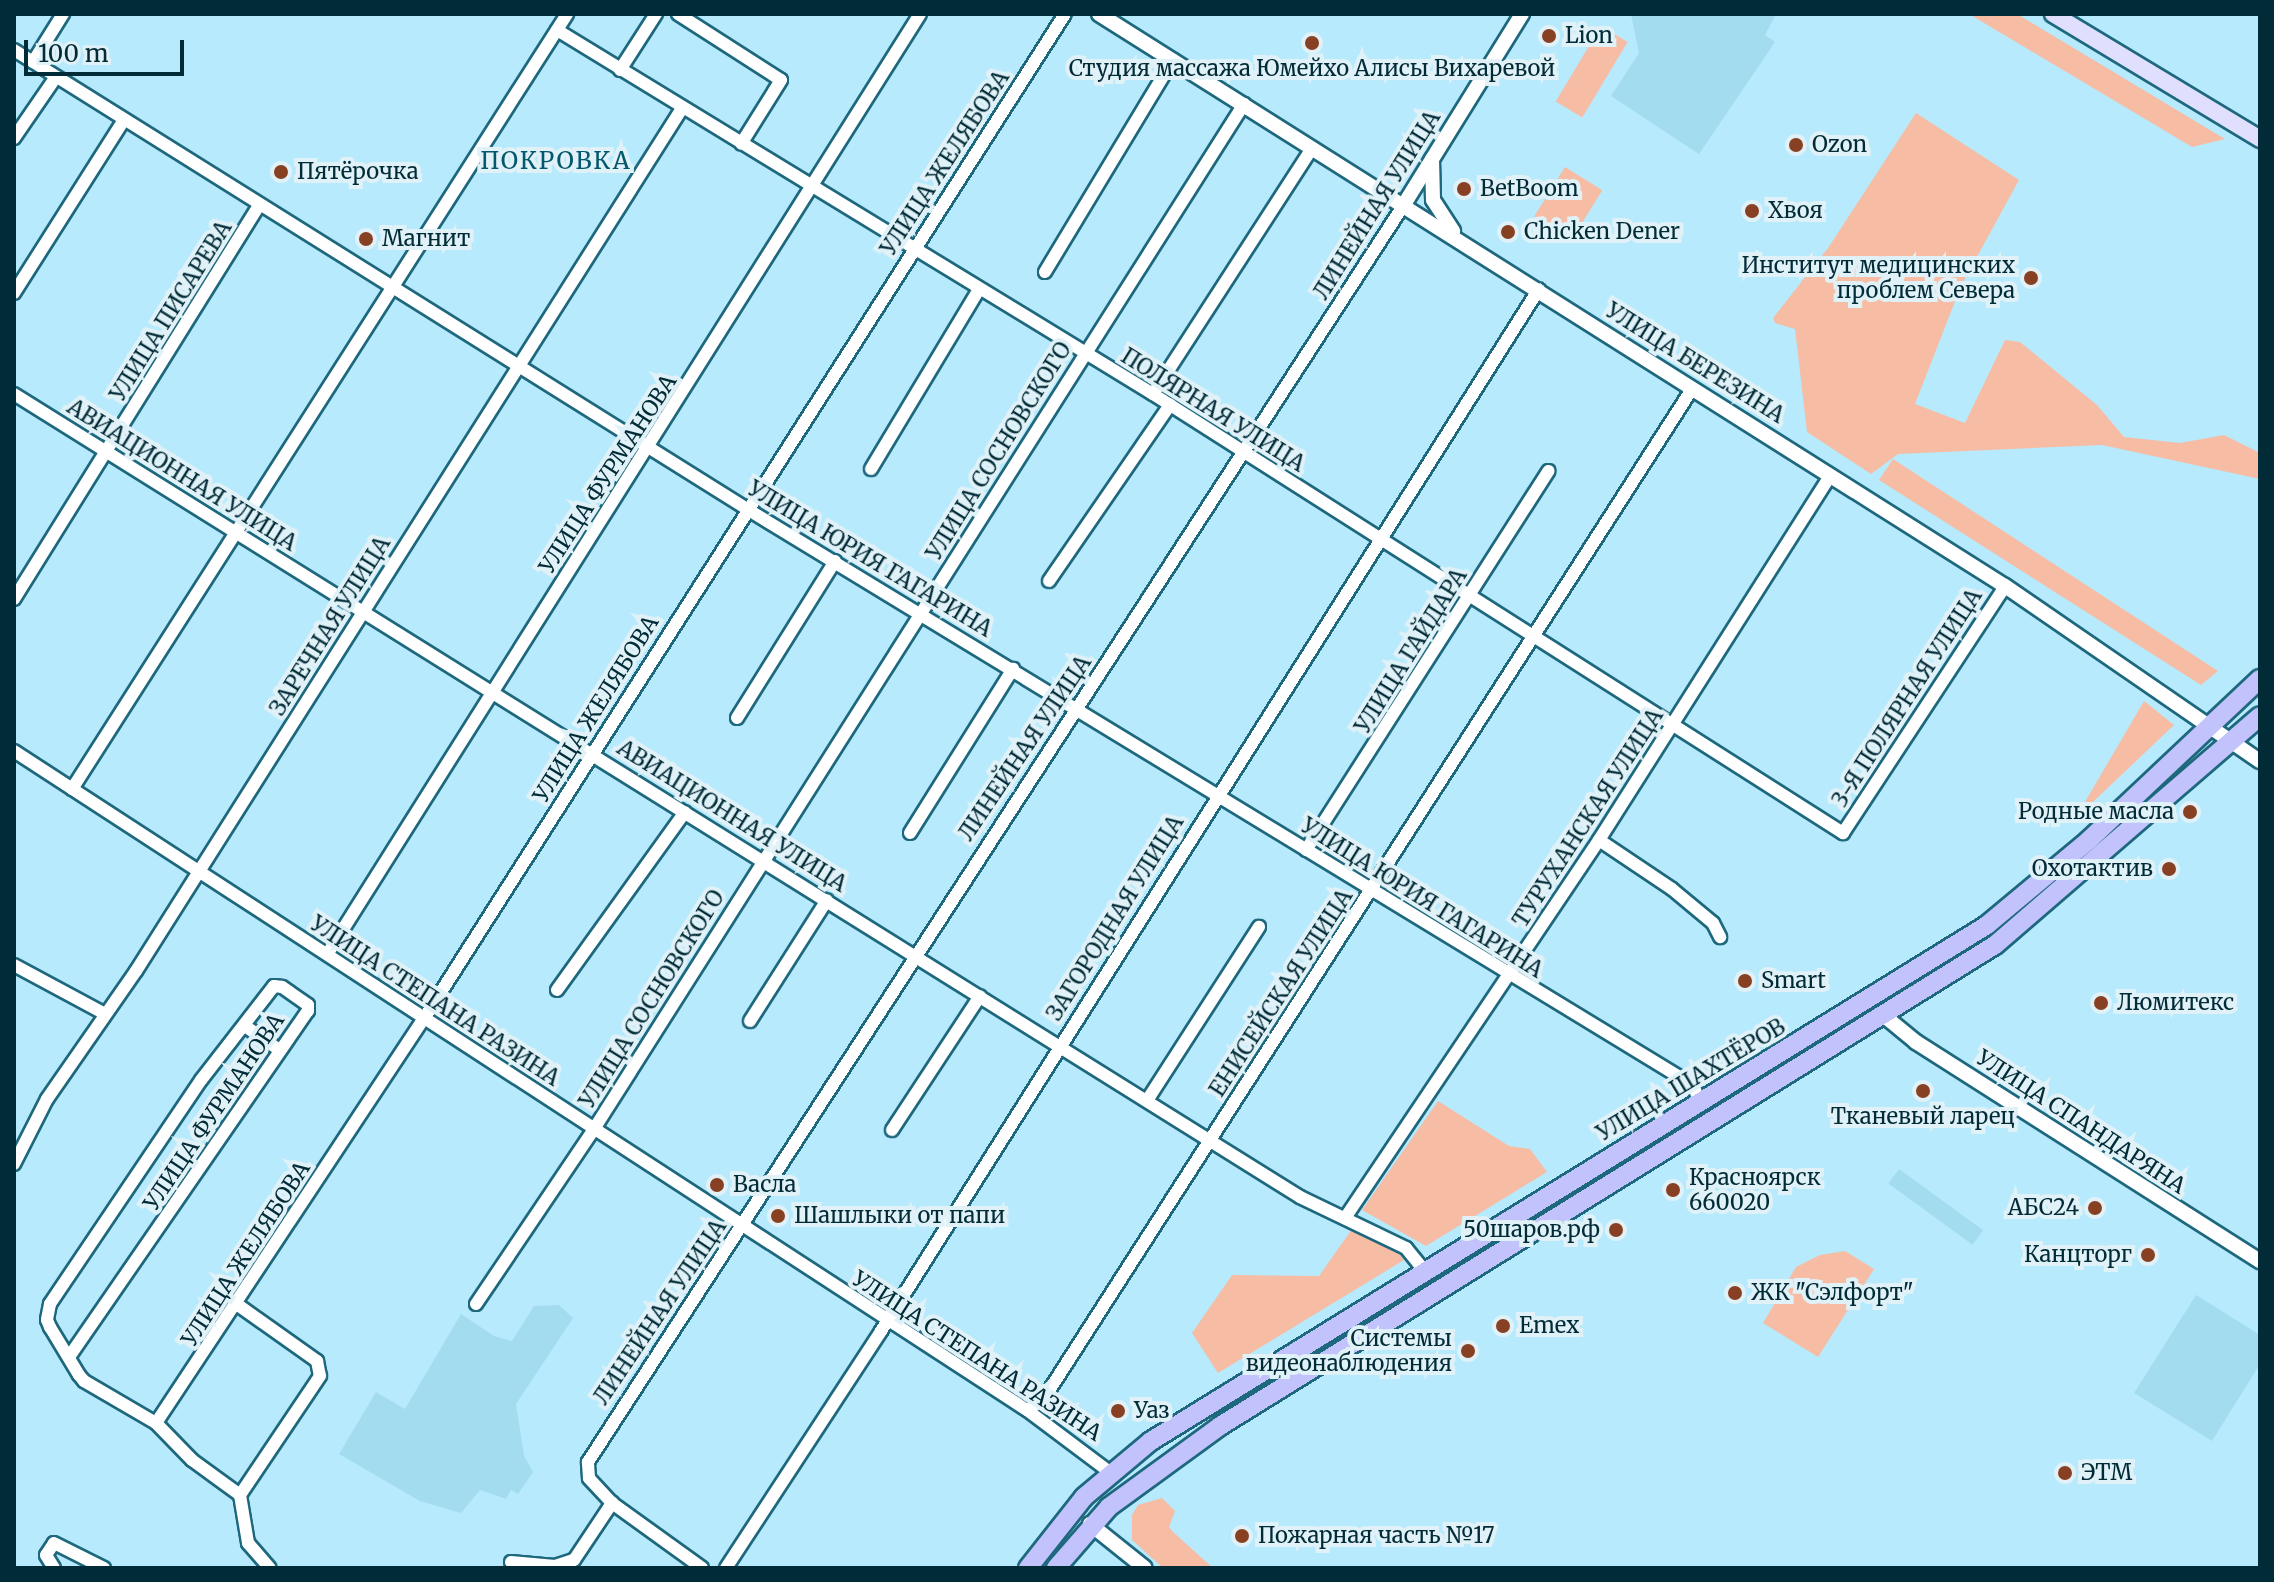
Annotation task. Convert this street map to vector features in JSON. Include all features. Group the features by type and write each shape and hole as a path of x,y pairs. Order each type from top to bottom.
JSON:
{"main road":[{"path":"2053,14 2260,139"},
{"name":"УЛИЦА ШАХТЁРОВ","path":"1028,1568 1058,1525 1111,1473 1151,1441 1987,925 2089,840 2260,679"},
{"name":"УЛИЦА ШАХТЁРОВ","path":"1056,1568 1090,1524 1127,1492 1361,1336 1995,945 2260,716"}],"street":[{"path":"33,62 63,14"},
{"path":"72,789 567,14"},
{"path":"620,70 656,14"},
{"path":"678,14 781,80 741,144"},
{"name":"УЛИЦА ФУРМАНОВА","path":"328,953 920,14"},
{"name":"УЛИЦА ЖЕЛЯБОВА","path":"156,1423 238,1305 425,1017 1065,14"},
{"name":"УЛИЦА БЕРЕЗИНА","path":"1099,14 1403,206 1459,238 2005,586 2260,761"},
{"name":"ЛИНЕЙНАЯ УЛИЦА","path":"702,1568 612,1503 589,1478 588,1462 1244,453 1522,14"},
{"name":"ПОЛЯРНАЯ УЛИЦА","path":"557,30 681,110 813,186 978,291 1153,394 1674,722 1843,833"},
{"name":"УЛИЦА ЮРИЯ ГАГАРИНА","path":"14,50 747,509 1693,1085 1700,1102"},
{"path":"1045,272 1173,60"},
{"path":"14,138 56,77"},
{"name":"УЛИЦА СОСНОВСКОГО","path":"476,1304 594,1129 1244,104"},
{"name":"ЗАРЕЧНАЯ УЛИЦА","path":"14,1164 47,1099 198,870 681,110"},
{"path":"14,293 124,120"},
{"path":"1153,394 1312,148"},
{"path":"1432,158 1433,200 1459,238"},
{"name":"УЛИЦА ПИСАРЕВА","path":"14,599 259,206"},
{"name":"ЗАГОРОДНАЯ УЛИЦА","path":"726,1568 887,1320 1378,538 1539,289"},
{"path":"871,469 978,291"},
{"name":"ЕНИСЕЙСКАЯ УЛИЦА","path":"1027,1410 1043,1400 1692,389"},
{"name":"АВИАЦИОННАЯ УЛИЦА","path":"14,394 363,612 493,689 1300,1197 1406,1248 1426,1273"},
{"path":"1049,581 1170,405"},
{"name":"УЛИЦА ГАЙДАРА","path":"1306,850 1548,471"},
{"name":"ТУРУХАНСКАЯ УЛИЦА","path":"1345,1218 1599,840 1831,475"},
{"path":"737,718 835,561"},
{"name":"3-Я ПОЛЯРНАЯ УЛИЦА","path":"1843,833 2005,586"},
{"path":"910,833 1013,669"},
{"name":"УЛИЦА СТЕПАНА РАЗИНА","path":"14,751 1027,1410 1111,1473"},
{"path":"557,990 685,812"},
{"path":"1599,840 1672,889 1713,923 1720,937"},
{"path":"750,1021 827,900"},
{"path":"1148,1099 1259,927"},
{"path":"17,965 105,1014"},
{"name":"УЛИЦА ФУРМАНОВА","path":"274,986 282,987 309,1008 278,1049 69,1357 47,1320 50,1304 201,1080 274,986"},
{"path":"892,1130 980,996"},
{"name":"УЛИЦА СПАНДАРЯНА","path":"1882,1014 1916,1042 2260,1261"},
{"path":"245,1026 278,1049"},
{"path":"238,1305 317,1361 320,1376 240,1495 243,1532 270,1568"},
{"path":"69,1357 91,1386 156,1423 192,1460 240,1495"},
{"path":"511,1562 555,1566 574,1560 612,1503"},
{"path":"1090,1524 1145,1568"},
{"path":"54,1568 46,1555 54,1543 104,1568"}],"shaded area":[{"path":"1631,14 1776,14 1765,35 1775,42 1699,154 1611,96 1639,53"},
{"path":"1969,14 2017,14 2225,139 2192,147"},
{"path":"1601,26 1628,42 1582,117 1556,101"},
{"path":"1916,113 2019,180 1961,286 1915,404 1965,423 2005,340 2020,342 2097,405 2124,437 2180,443 2224,435 2260,453 2260,479 2102,445 1898,454 1871,474 1807,432 1795,329 1775,323 1773,318 1828,248"},
{"path":"1565,167 1602,190 1572,240 1534,216"},
{"path":"1893,459 2218,671 2201,685 1879,480"},
{"path":"2144,701 2174,725 2075,819"},
{"path":"1438,1101 1509,1146 1530,1149 1547,1172 1426,1246 1362,1210"},
{"path":"1899,1169 1983,1230 1973,1245 1888,1184"},
{"path":"1352,1229 1397,1251 1404,1260 1218,1373 1192,1333 1232,1275 1319,1276"},
{"path":"1845,1251 1874,1269 1818,1357 1763,1323 1796,1267 1820,1255"},
{"path":"2196,1295 2260,1335 2260,1364 2212,1441 2134,1393"},
{"path":"559,1305 573,1318 516,1404 524,1456 533,1472 518,1494 511,1490 506,1499 480,1490 461,1513 420,1501 339,1454 376,1392 405,1409 461,1314 494,1336 512,1341 534,1306"},
{"path":"1162,1498 1175,1511 1169,1527 1213,1568 1163,1568 1132,1540 1132,1515 1138,1505"}],"place":[{"name":"Lion","path":"1549,36"},
{"name":"Студия массажа Юмейхо Алисы Вихаревой","path":"1312,43"},
{"name":"Ozon","path":"1796,145"},
{"name":"Пятёрочка","path":"281,172"},
{"name":"BetBoom","path":"1464,189"},
{"name":"Хвоя","path":"1752,211"},
{"name":"Chicken Dener","path":"1508,232"},
{"name":"Магнит","path":"366,239"},
{"name":"Институт медицинских проблем Севера","path":"2031,278"},
{"name":"Родные масла","path":"2190,812"},
{"name":"Охотактив","path":"2169,869"},
{"name":"Smart","path":"1745,981"},
{"name":"Люмитекс","path":"2101,1003"},
{"name":"Тканевый ларец","path":"1923,1091"},
{"name":"Васла","path":"717,1185"},
{"name":"Красноярск 660020","path":"1673,1190"},
{"name":"АБС24","path":"2095,1208"},
{"name":"Шашлыки от папи","path":"778,1216"},
{"name":"50шаров.рф","path":"1616,1230"},
{"name":"Канцторг","path":"2148,1255"},
{"name":"ЖК \"Сэлфорт\"","path":"1735,1293"},
{"name":"Emex","path":"1503,1326"},
{"name":"Системы видеонаблюдения","path":"1468,1351"},
{"name":"Уаз","path":"1118,1411"},
{"name":"ЭТМ","path":"2065,1473"},
{"name":"Пожарная часть №17","path":"1242,1536"}],"district":[{"name":"ПОКРОВКА","path":"556,161"}]}
